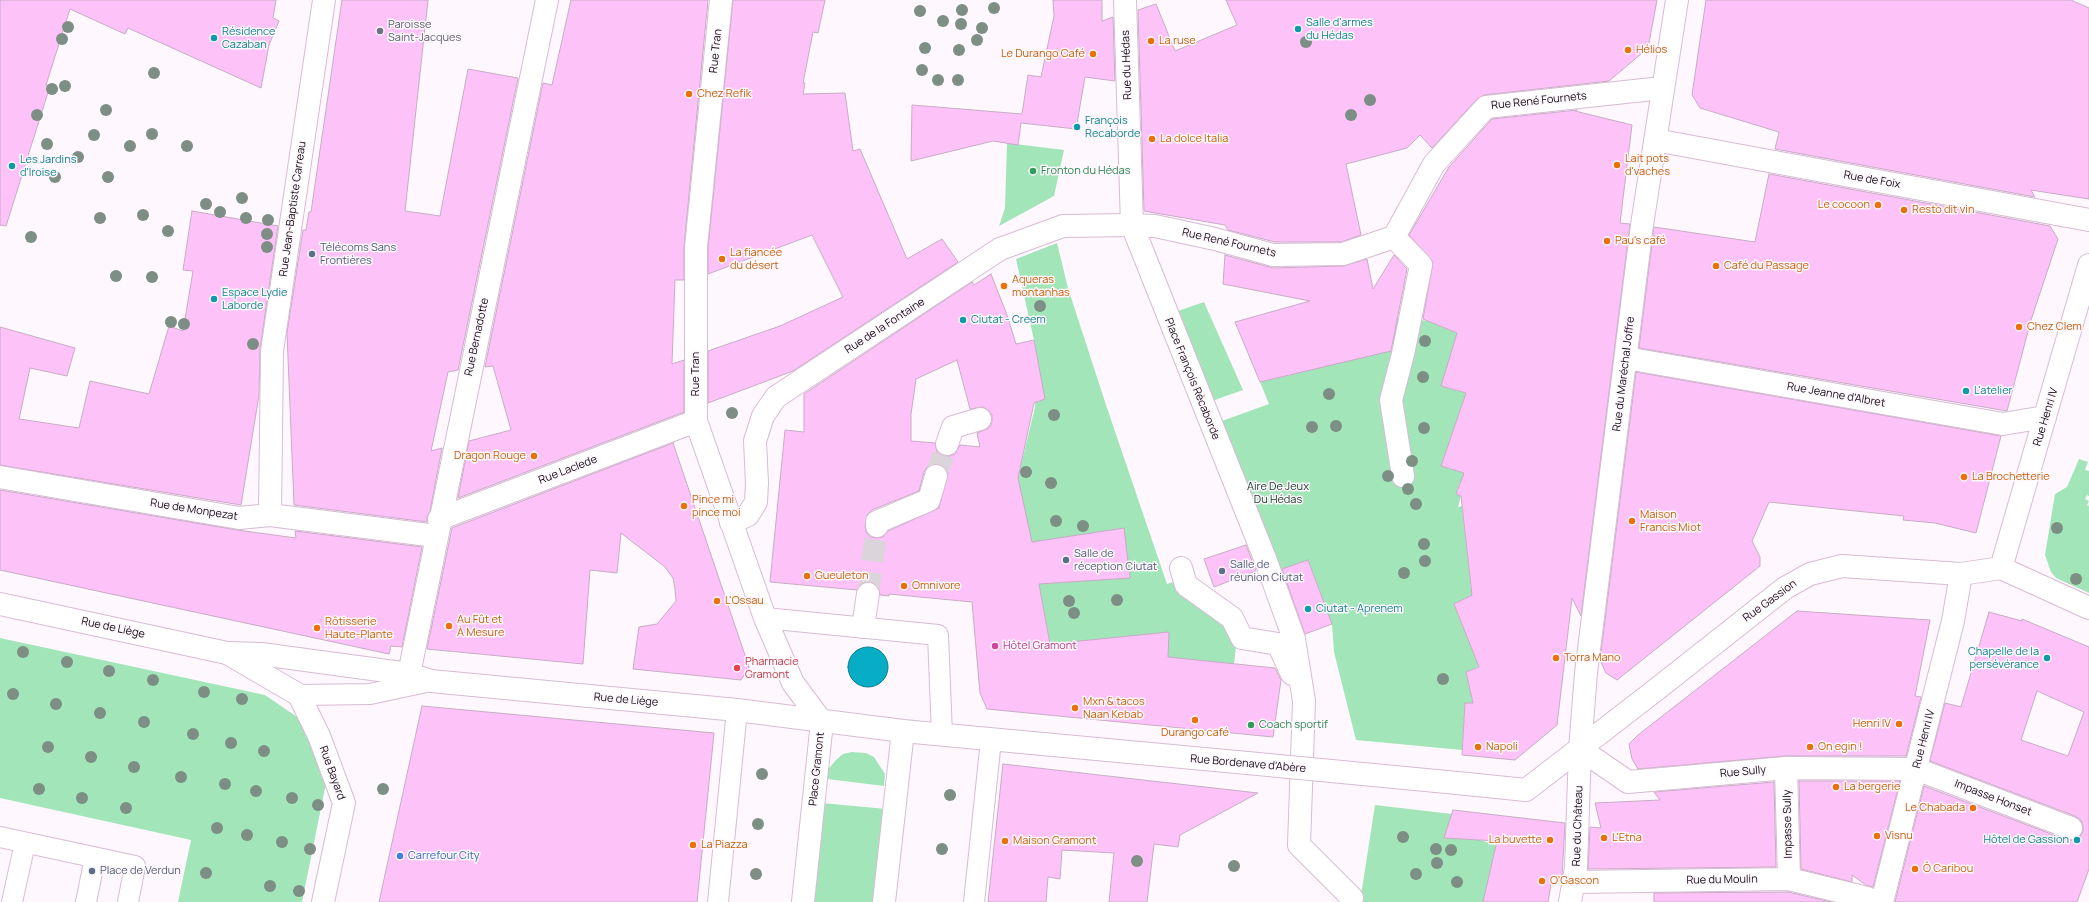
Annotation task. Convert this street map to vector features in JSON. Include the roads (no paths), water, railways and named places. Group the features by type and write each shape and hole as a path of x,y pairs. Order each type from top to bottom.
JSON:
{"street":[{"name":"Rue Jean-Baptiste Carreau","path":"270,515 272,352 324,0"},
{"name":"Rue Bernadotte","path":"409,674 547,0"},
{"name":"Rue Tran","path":"721,0 696,248 696,421 765,618 793,683 822,722"},
{"name":"Rue du Hédas","path":"1125,0 1132,225"},
{"name":"Rue du Maréchal Joffre","path":"1580,749 1586,673 1642,225 1662,88 1677,0"},
{"name":"Rue René Fournets","path":"1132,225 1155,226 1215,238 1273,255 1343,254 1394,237 1434,164 1486,107 1662,88"},
{"name":"Rue de Foix","path":"1654,140 2089,220"},
{"name":"Rue de la Fontaine","path":"732,523 748,515 756,502 757,483 755,441 763,416 776,397 1000,249 1063,226 1132,225"},
{"name":"Place François Récaborde","path":"1132,225 1253,533 1266,561 1294,640 1304,701 1299,845 1352,898 1352,902"},
{"path":"1394,237 1421,266 1403,354 1391,400 1403,476"},
{"name":"Rue Henri IV","path":"2001,568 2089,265"},
{"name":"Rue Jeanne d'Albret","path":"1626,358 2003,424 2045,418"},
{"path":"947,444 953,427 980,419"},
{"name":"Rue Laclede","path":"438,528 696,421"},
{"path":"877,526 878,522 929,500 936,476"},
{"name":"Rue de Monpezat","path":"0,477 239,518 270,515 438,528"},
{"name":"Rue Gassion","path":"1580,749 1785,588 1810,574 1842,566 1962,574 2001,568"},
{"path":"1181,568 1186,585 1232,618 1242,638 1278,644 1304,701"},
{"path":"2001,568 2089,608"},
{"name":"Rue Henri IV","path":"1878,898 1916,769 1953,621 1962,574"},
{"path":"863,627 868,594"},
{"name":"Rue de Liège","path":"0,604 227,652 261,654 409,674 431,681 737,710 822,722"},
{"name":"Rue de Liège","path":"227,652 299,695"},
{"name":"Rue Bayard","path":"299,695 319,736 344,803 323,902"},
{"name":"Place Gramont","path":"803,902 822,722 903,732"},
{"path":"884,902 903,732"},
{"name":"Rue Bordenave d'Abère","path":"903,732 1526,790 1580,749"},
{"name":"Rue Sully","path":"1580,749 1628,782 1786,768 1916,769"},
{"name":"Rue du Château","path":"1573,892 1580,749"},
{"name":"Impasse Sully","path":"1786,768 1789,879"},
{"name":"Impasse Honset","path":"1916,769 2071,828"},
{"name":"Rue du Moulin","path":"1573,892 1789,879 1878,898"}],"lane":[{"path":"765,618 938,635 942,735"},
{"name":"Rue de Liège","path":"299,695 370,694 431,681"},
{"path":"718,902 737,710"},
{"path":"974,902 991,740"},
{"path":"0,838 135,866 128,902"},
{"path":"12,902 25,843"},
{"path":"86,902 95,858"}],"water":[{"path":"868,647 882,653 888,667 882,681 868,687 854,681 848,667 854,653"}],"tunnel":[{"path":"936,476 947,444"},
{"path":"868,594 877,526"}],"place":[{"name":"Salle d'armes du Hédas","path":"1298,29"},
{"name":"Paroisse Saint-Jacques","path":"380,31"},
{"name":"Résidence Cazaban","path":"214,38"},
{"name":"La ruse","path":"1151,41"},
{"name":"Hélios","path":"1628,50"},
{"name":"Le Durango Café","path":"1093,54"},
{"name":"Chez Refik","path":"689,94"},
{"name":"François Recaborde","path":"1077,127"},
{"name":"La dolce Italia","path":"1152,139"},
{"name":"Lait pots d'vaches","path":"1617,165"},
{"name":"Les Jardins d'Iroise","path":"12,166"},
{"name":"Fronton du Hédas","path":"1033,171"},
{"name":"Le cocoon","path":"1878,205"},
{"name":"Resto dit vin","path":"1904,210"},
{"name":"Pau's café","path":"1607,241"},
{"name":"Télécoms Sans Frontières","path":"312,254"},
{"name":"La fiancée du désert","path":"722,259"},
{"name":"Café du Passage","path":"1716,266"},
{"name":"Aqueras montanhas","path":"1004,286"},
{"name":"Espace Lydie Laborde","path":"214,299"},
{"name":"Ciutat - Creem","path":"963,320"},
{"name":"Chez Clem","path":"2019,327"},
{"name":"L'atelier","path":"1966,391"},
{"name":"Dragon Rouge","path":"534,456"},
{"name":"La Brochetterie","path":"1964,477"},
{"name":"Pince mi pince moi","path":"684,506"},
{"name":"Maison Francis Miot","path":"1632,521"},
{"name":"Salle de réception Ciutat","path":"1066,560"},
{"name":"Salle de réunion Ciutat","path":"1222,571"},
{"name":"Gueuleton","path":"807,576"},
{"name":"Omnivore","path":"904,586"},
{"name":"L'Ossau","path":"717,601"},
{"name":"Ciutat - Aprenem","path":"1308,609"},
{"name":"Au Fût et À Mesure","path":"449,626"},
{"name":"Rôtisserie Haute-Plante","path":"317,628"},
{"name":"Hôtel Gramont","path":"995,646"},
{"name":"Torra Mano","path":"1556,658"},
{"name":"Chapelle de la persévérance","path":"2047,658"},
{"name":"Pharmacie Gramont","path":"737,668"},
{"name":"Mxn & tacos Naan Kebab","path":"1075,708"},
{"name":"Durango café","path":"1195,720"},
{"name":"Henri IV","path":"1899,724"},
{"name":"Coach sportif","path":"1251,725"},
{"name":"Napoli","path":"1478,747"},
{"name":"On egin !","path":"1810,747"},
{"name":"La bergerie","path":"1836,787"},
{"name":"Le Chabada","path":"1973,808"},
{"name":"Visnu","path":"1877,836"},
{"name":"L'Etna","path":"1604,838"},
{"name":"La buvette","path":"1550,840"},
{"name":"Hôtel de Gassion","path":"2077,840"},
{"name":"Maison Gramont","path":"1005,841"},
{"name":"La Piazza","path":"693,845"},
{"name":"Carrefour City","path":"400,856"},
{"name":"Ô Caribou","path":"1915,869"},
{"name":"Place de Verdun","path":"92,871"},
{"name":"O'Gascon","path":"1542,881"}],"park label":[{"name":"Aire De Jeux Du Hédas","path":"1278,493"}]}
